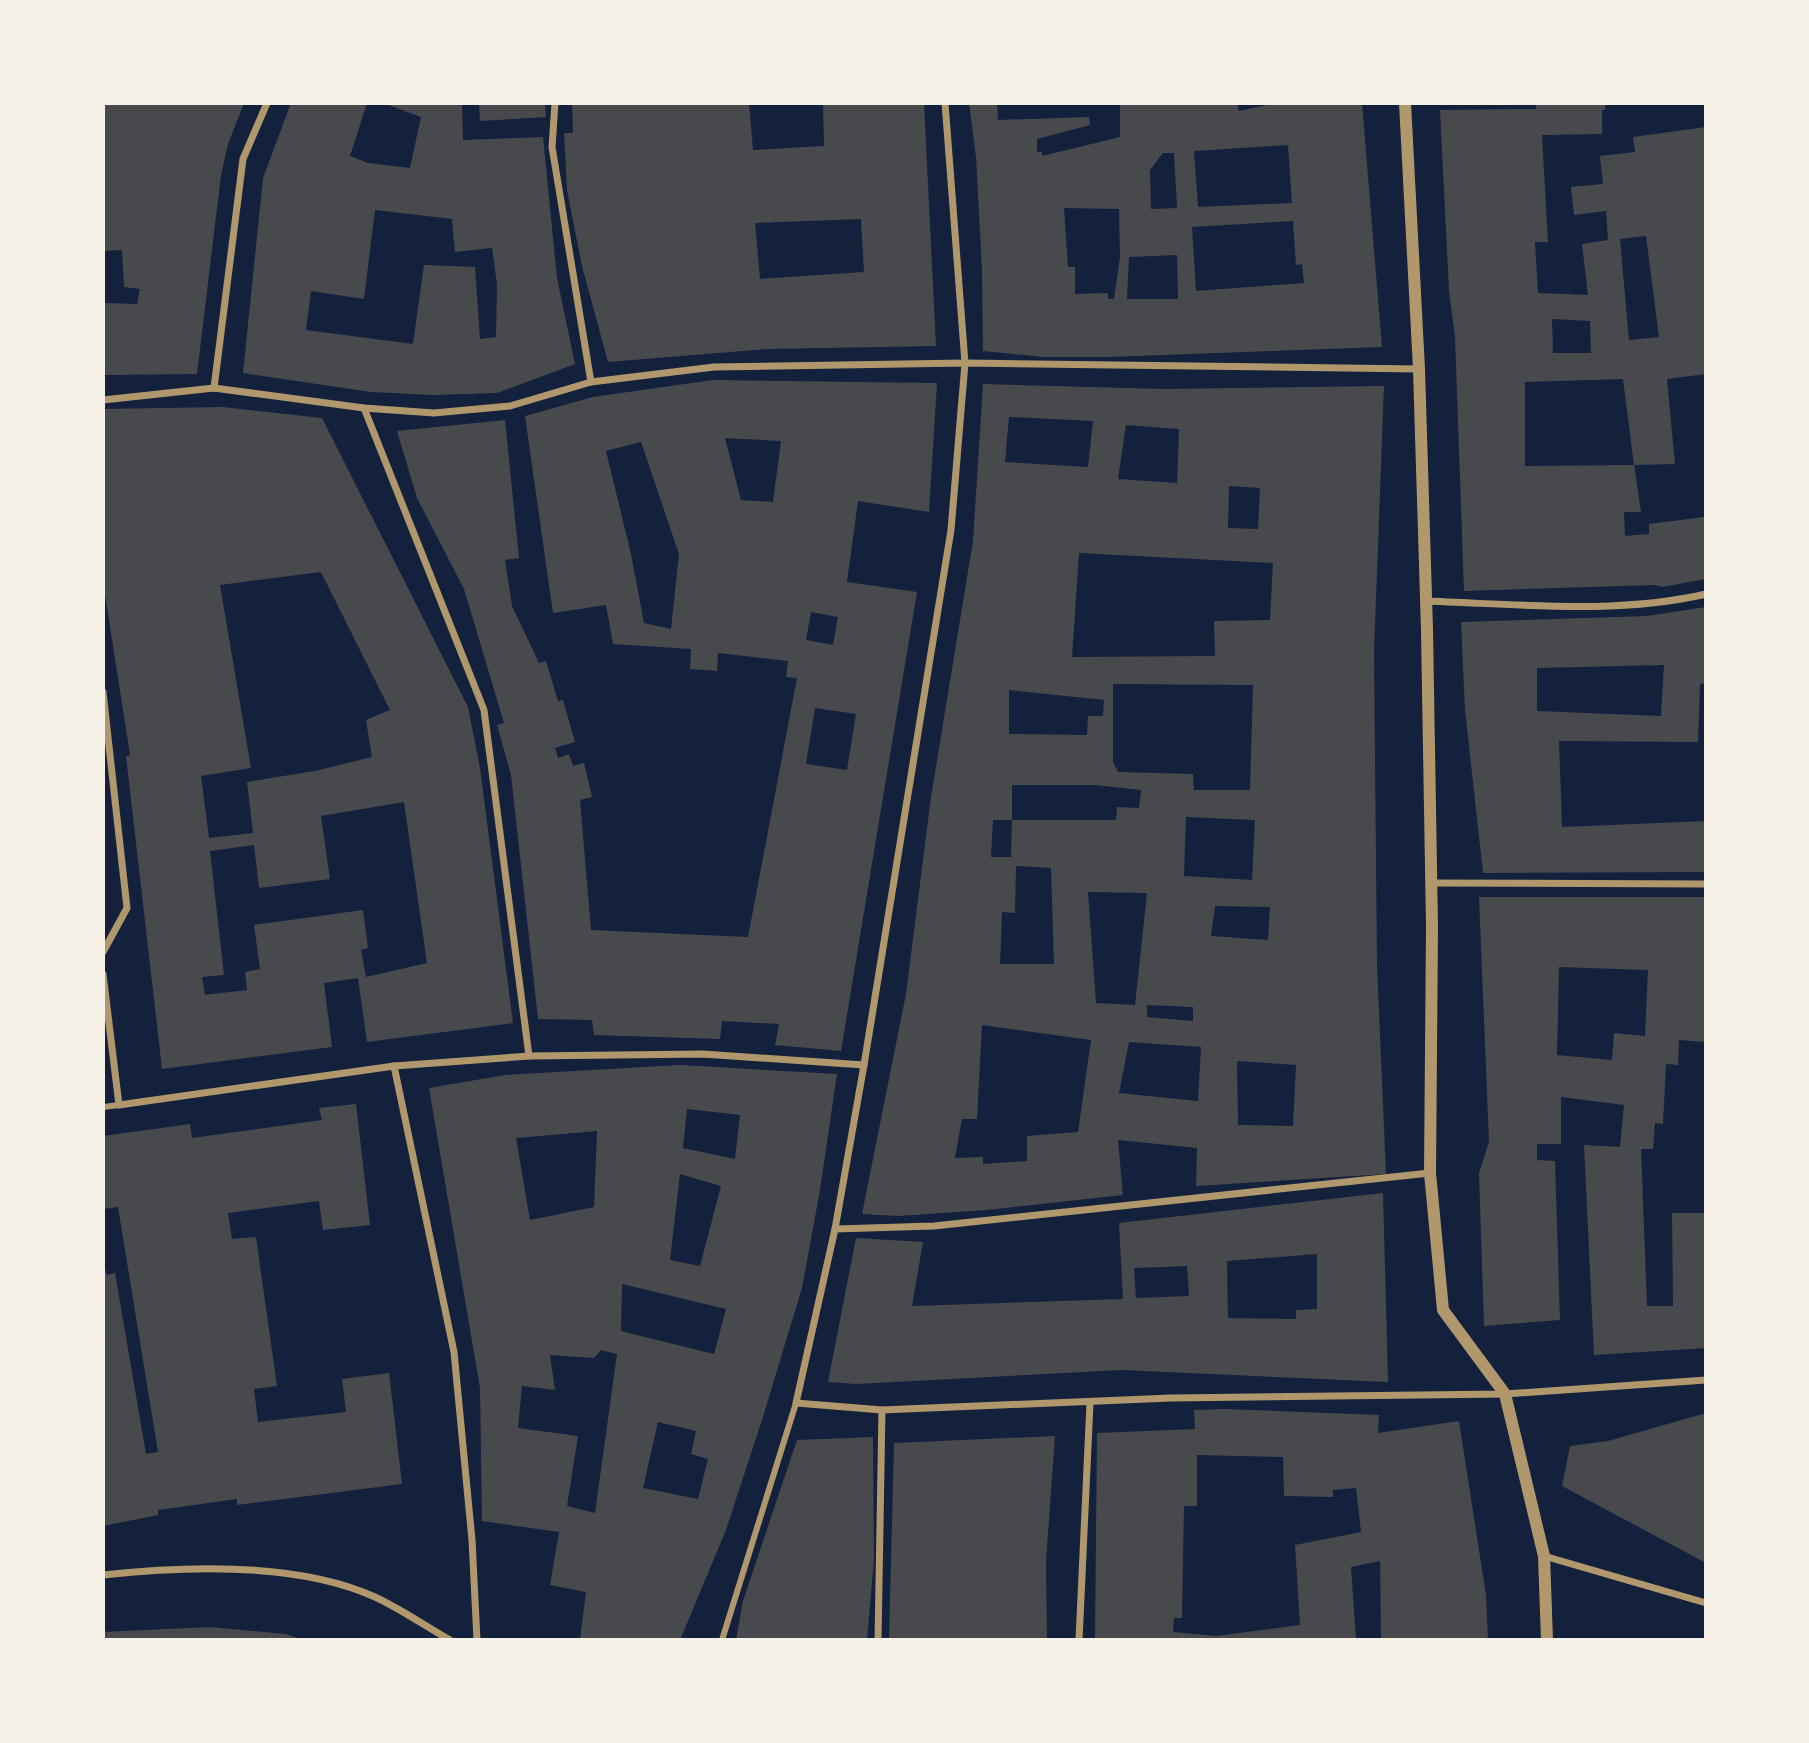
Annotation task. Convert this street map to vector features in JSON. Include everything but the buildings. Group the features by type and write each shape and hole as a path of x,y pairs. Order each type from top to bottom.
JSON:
{"street":[{"path":"214,388 243,159 267,103"},
{"path":"555,103 552,147 592,382"},
{"path":"722,1640 796,1403 835,1229 951,530 965,363 945,103"},
{"path":"1405,103 1419,369 1425,601 1430,883 1430,1173 1443,1310 1505,1394 1544,1556 1547,1640"},
{"path":"103,400 214,388 364,408 434,413 510,406 592,382 714,367 965,363 1419,369"},
{"path":"364,408 484,710 529,1056"},
{"path":"1425,601 1621,606 1680,600 1706,594"},
{"path":"103,692 127,908 103,952"},
{"path":"1430,883 1706,884"},
{"path":"103,974 119,1104"},
{"path":"103,1107 394,1066 529,1056 703,1054 864,1065"},
{"path":"394,1066 454,1352 472,1540 477,1640"},
{"path":"835,1229 934,1226 1430,1173"},
{"path":"796,1403 882,1410 1171,1398 1505,1394 1706,1380"},
{"path":"1079,1640 1090,1403"},
{"path":"878,1640 882,1410"},
{"path":"1544,1556 1706,1603"},
{"path":"103,1575 170,1567 314,1577 374,1597 450,1640"}]}
